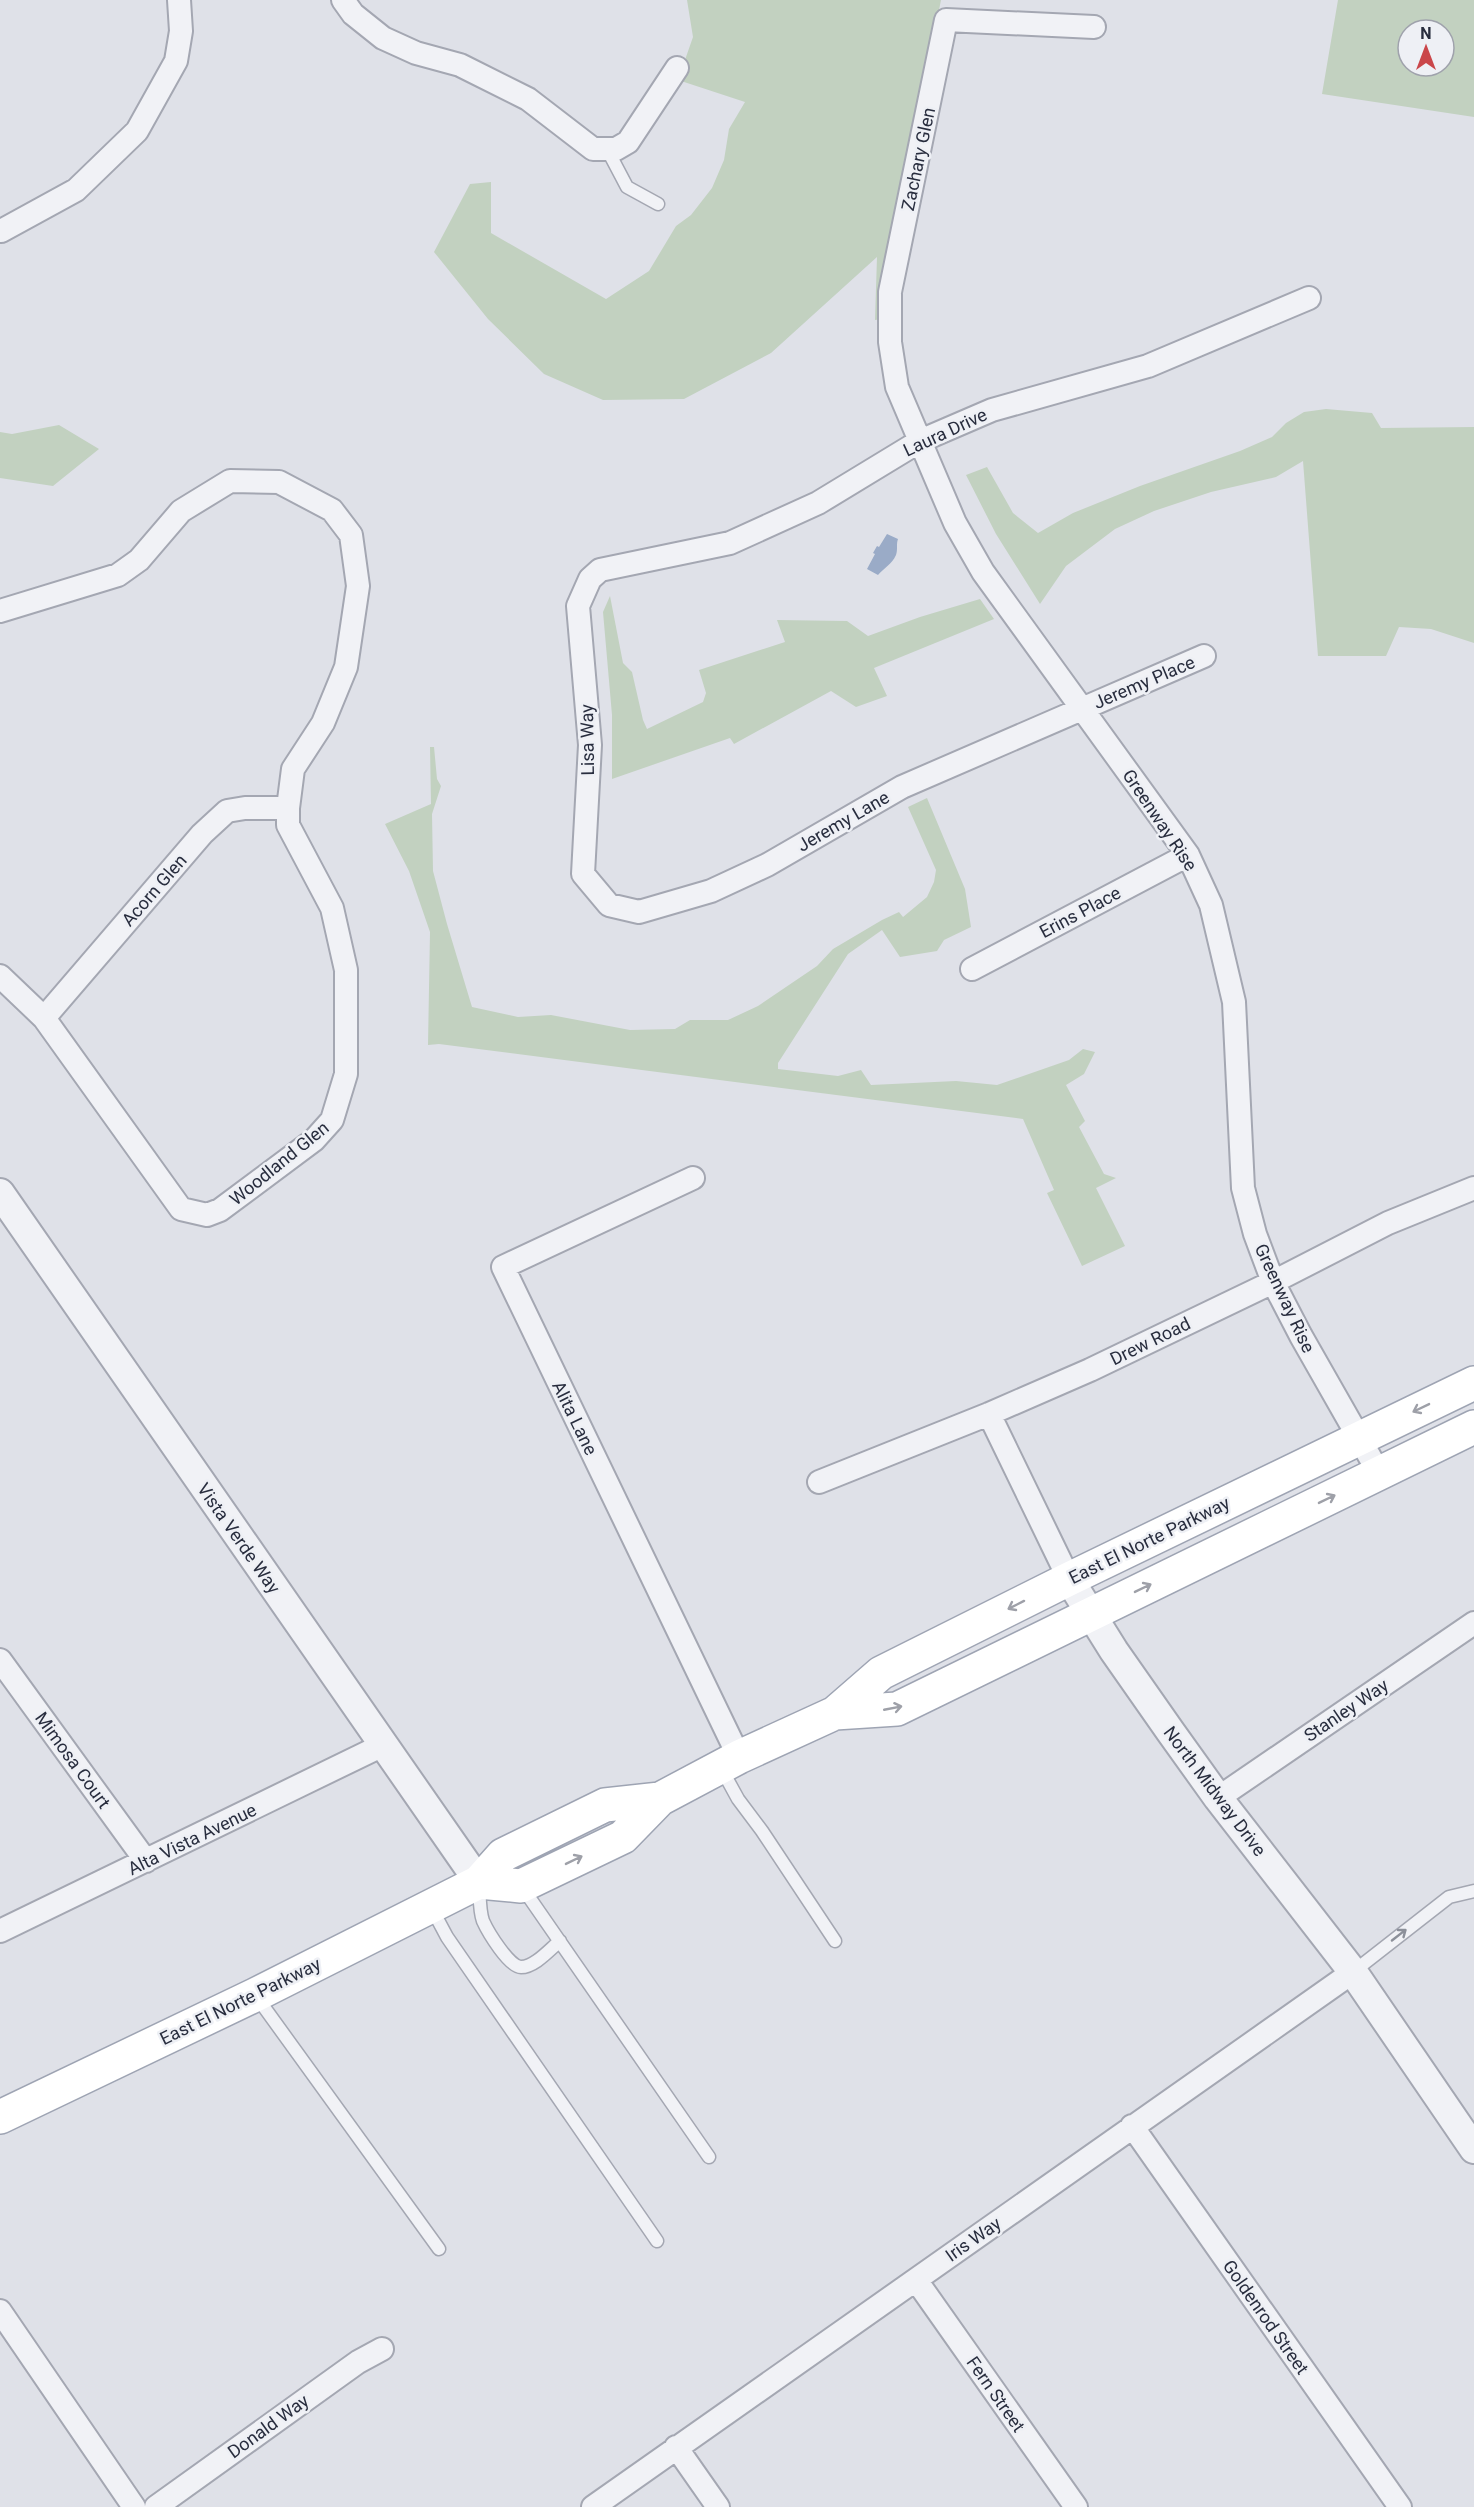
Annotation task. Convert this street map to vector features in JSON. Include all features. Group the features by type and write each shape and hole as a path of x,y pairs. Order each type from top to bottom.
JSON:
{"main road":[{"name":"East El Norte Parkway","path":"522,1886 623,1837 660,1799 729,1762 835,1713 881,1673 1069,1579 1474,1383"},
{"name":"East El Norte Parkway","path":"835,1713 897,1709 1474,1427"},
{"name":"East El Norte Parkway","path":"0,2117 255,1995 478,1882 503,1855 605,1805 660,1799"},
{"path":"478,1882 522,1886"}],"street":[{"path":"1,231 76,190 137,131 176,61 181,31 179,0"},
{"path":"343,0 353,14 383,38 416,53 470,69 528,99 592,149 616,149 628,142 677,68"},
{"name":"Zachary Glen","path":"920,441 897,387 890,342 890,292 946,20 1094,27"},
{"name":"Laura Drive","path":"590,579 600,570 730,543 818,503 920,441 992,410 1148,366 1309,298"},
{"name":"Greenway Rise","path":"920,441 955,523 983,572 1188,855 1211,905 1234,1002 1244,1188 1255,1234 1273,1282 1301,1336 1379,1473"},
{"name":"Woodland Glen","path":"0,611 118,575 139,560 181,511 230,480 279,482 332,510 351,534 358,586 346,667 323,723 293,769 288,808 288,825 332,908 346,970 346,1074 332,1120 314,1140 220,1210 207,1215 181,1209 44,1018 0,976"},
{"name":"Lisa Way","path":"590,579 579,606 590,745 583,874 602,898"},
{"name":"Jeremy Place","path":"1083,707 1204,656"},
{"name":"Jeremy Lane","path":"602,898 609,905 639,912 711,891 767,865 902,787 1083,707"},
{"name":"Acorn Glen","path":"44,1018 202,834 227,811 245,808 288,808"},
{"name":"Erins Place","path":"972,969 1188,855"},
{"name":"Alita Lane","path":"693,1178 503,1267 729,1762"},
{"name":"Drew Road","path":"819,1482 989,1414 1090,1370 1273,1282 1388,1223 1474,1188"},
{"name":"Vista Verde Way","path":"0,1193 478,1882"},
{"name":"North Midway Drive","path":"989,1414 1069,1579 1114,1651 1218,1798 1353,1972 1474,2149"},
{"name":"Stanley Way","path":"1218,1798 1474,1623"},
{"name":"Mimosa Court","path":"0,1659 146,1861"},
{"name":"Alta Vista Avenue","path":"0,1931 383,1745"},
{"name":"Iris Way","path":"593,2507 1353,1972"},
{"name":"Goldenrod Street","path":"1132,2126 1400,2507"},
{"name":"Fern Street","path":"916,2280 1076,2507"},
{"path":"0,2312 134,2507"},
{"name":"Donald Way","path":"156,2507 358,2362 382,2349"},
{"path":"676,2448 718,2507"}],"lane":[{"path":"607,149 627,187 658,204"},
{"path":"729,1762 738,1799 835,1941"},
{"path":"478,1882 483,1920 505,1957 513,1965 522,1967 531,1964 560,1941"},
{"path":"522,1886 709,2157"},
{"path":"1353,1972 1449,1897 1474,1891"},
{"path":"431,1906 447,1937 657,2241"},
{"path":"255,1995 439,2249"}],"green space":[{"path":"687,0 941,0 890,256 882,319 875,320 877,257 771,353 684,399 603,400 544,374 488,319 434,252 470,184 491,182 491,233 606,299 649,271 676,226 691,215 712,188 724,160 729,129 745,102 678,80 693,37"},
{"path":"1338,0 1474,0 1474,117 1322,94"},
{"path":"1326,409 1372,413 1381,428 1474,427 1474,643 1431,629 1399,627 1386,656 1318,656 1303,461 1276,477 1211,492 1154,511 1115,529 1066,566 1040,604 996,534 966,475 987,467 1013,513 1038,533 1073,513 1272,437 1286,423 1304,412"},
{"path":"59,425 99,449 53,486 0,478 0,432 12,434"},
{"path":"610,596 623,663 632,672 647,729 703,702 706,693 699,670 785,642 777,620 847,621 868,636 980,599 994,619 874,668 887,696 856,707 831,691 734,744 730,738 612,779 612,715 603,612"},
{"path":"430,747 434,747 437,779 441,786 432,814 433,871 472,1007 518,1017 551,1015 630,1030 675,1029 690,1020 728,1020 758,1006 817,966 833,949 882,920 899,912 903,917 927,897 934,882 936,870 908,807 927,798 965,889 971,927 944,940 937,951 900,957 882,930 848,954 778,1063 778,1069 838,1076 861,1070 871,1085 956,1081 997,1085 1069,1060 1083,1049 1095,1052 1084,1074 1066,1085 1085,1121 1079,1127 1104,1174 1116,1178 1096,1188 1125,1246 1082,1266 1047,1193 1054,1190 1023,1119 439,1044 428,1045 430,932 409,871 385,824 431,804"}],"water":[{"path":"887,534 898,539 897,553 878,575 867,569 877,546 879,547"}]}
